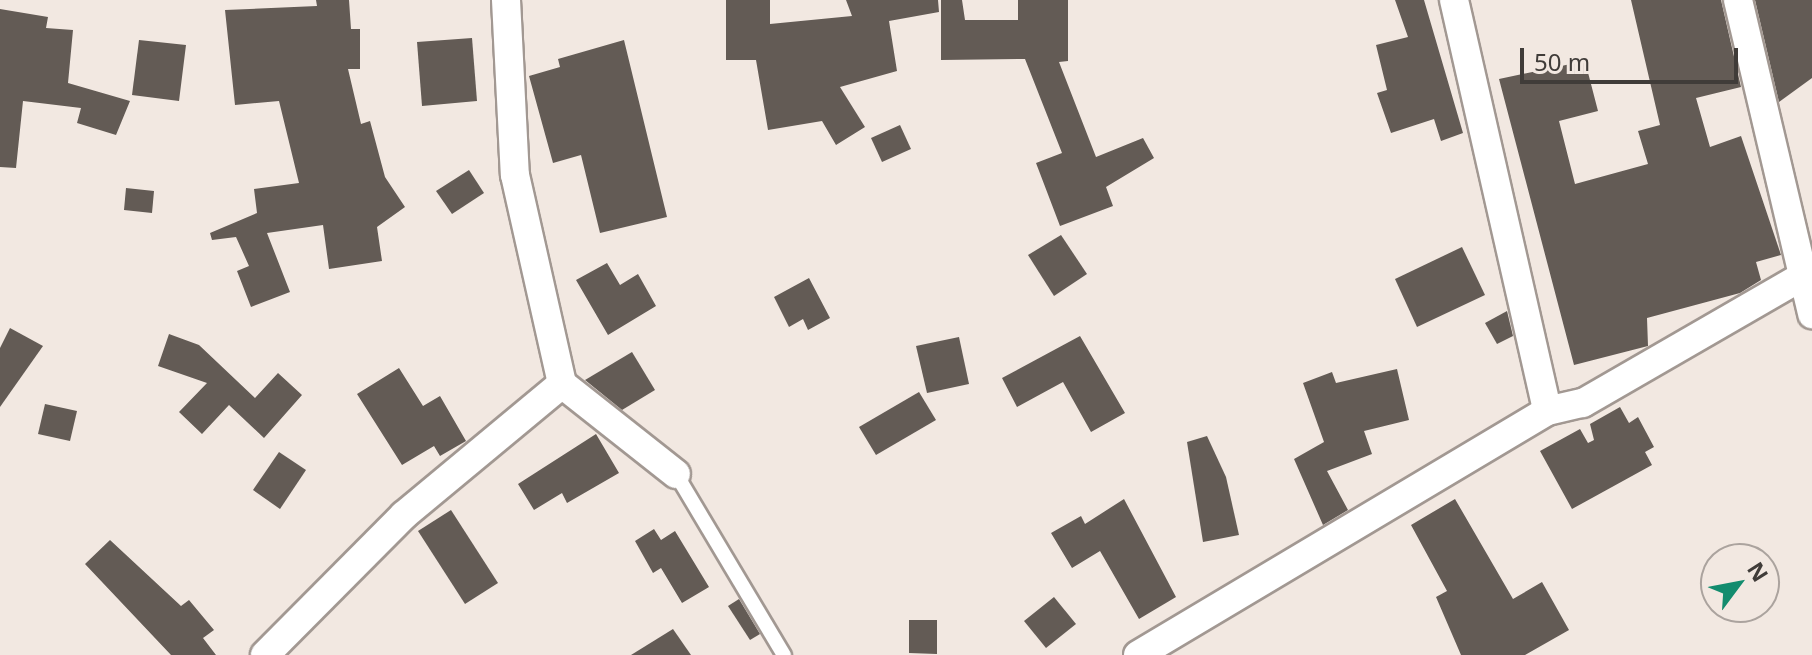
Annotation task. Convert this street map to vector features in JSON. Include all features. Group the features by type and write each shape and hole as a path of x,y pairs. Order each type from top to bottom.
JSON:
{"street":[{"path":"506,0 515,175 562,384 676,474"},
{"path":"1454,0 1547,411"},
{"path":"1738,0 1812,314"},
{"path":"1138,655 1547,411 1583,403 1805,275"},
{"path":"265,655 404,515 562,384"}],"lane":[{"path":"676,474 784,655"}],"building":[{"path":"316,0 349,0 351,29 360,29 360,69 348,69 361,124 370,121 385,177 405,207 377,227 382,261 329,269 323,225 267,233 290,292 251,307 237,271 249,266 236,237 212,240 210,233 257,213 254,189 299,183 279,101 235,105 225,10 317,6"},
{"path":"726,0 770,0 770,24 852,16 846,0 938,0 939,12 889,21 897,71 840,87 865,127 836,145 822,121 768,130 756,60 726,60"},
{"path":"941,0 962,0 965,20 1018,20 1018,0 1068,0 1068,61 1059,62 1096,157 1143,138 1154,158 1106,187 1113,206 1060,226 1036,163 1062,153 1025,59 941,60"},
{"path":"1395,0 1424,0 1463,133 1441,141 1434,119 1391,133 1377,93 1387,90 1376,45 1408,37"},
{"path":"1631,0 1721,0 1741,87 1696,98 1710,147 1741,136 1781,255 1756,262 1761,280 1740,293 1647,318 1648,346 1574,365 1499,79 1585,61 1598,111 1559,121 1575,184 1648,164 1638,131 1660,125"},
{"path":"1755,0 1812,0 1812,78 1779,102"},
{"path":"0,9 48,17 46,28 73,30 68,83 130,101 116,135 77,123 81,108 23,101 16,168 0,167"},
{"path":"472,38 477,101 422,106 417,42"},
{"path":"139,40 186,45 179,101 132,95"},
{"path":"624,40 667,217 600,233 581,155 553,163 529,76 560,67 558,59"},
{"path":"900,125 911,149 882,162 871,138"},
{"path":"469,170 484,193 452,214 436,191"},
{"path":"126,188 154,191 152,213 124,210"},
{"path":"1061,235 1087,274 1054,296 1028,255"},
{"path":"1462,247 1485,295 1417,327 1395,279"},
{"path":"607,263 620,285 638,274 656,306 608,335 576,280"},
{"path":"809,278 830,318 808,330 803,319 789,327 774,297"},
{"path":"1507,311 1513,336 1497,344 1485,323"},
{"path":"10,328 43,346 0,407 0,348"},
{"path":"169,334 199,345 255,398 278,373 302,395 264,438 229,405 202,434 179,412 207,383 158,366"},
{"path":"1080,336 1125,413 1091,432 1063,382 1017,407 1002,378"},
{"path":"959,337 969,384 927,393 916,346"},
{"path":"632,352 655,390 622,410 585,380"},
{"path":"399,368 423,406 440,396 466,441 440,456 434,446 402,465 357,394"},
{"path":"1397,369 1409,420 1364,431 1372,454 1327,471 1348,510 1323,525 1294,459 1324,442 1303,383 1332,372 1336,383"},
{"path":"919,392 936,420 876,455 859,427"},
{"path":"45,404 77,411 70,441 38,434"},
{"path":"1620,407 1629,423 1638,417 1654,447 1645,452 1652,465 1572,509 1540,451 1580,429 1588,443 1594,440 1590,424"},
{"path":"596,434 619,473 567,503 562,493 534,510 518,484"},
{"path":"1207,436 1226,477 1239,535 1203,542 1187,442"},
{"path":"279,452 306,470 280,509 253,490"},
{"path":"1124,499 1176,597 1139,619 1100,551 1072,568 1051,533 1081,516 1085,524"},
{"path":"1455,499 1513,599 1542,582 1569,630 1525,655 1461,655 1436,597 1447,591 1411,525"},
{"path":"451,510 498,583 465,604 418,531"},
{"path":"654,529 661,540 675,531 709,587 682,603 661,568 653,573 635,541"},
{"path":"110,540 181,606 189,600 214,630 203,638 216,655 171,655 85,564"},
{"path":"1054,597 1076,624 1046,648 1024,621"},
{"path":"739,599 760,634 750,640 728,606"},
{"path":"909,620 937,620 937,654 909,653"},
{"path":"673,629 691,655 631,655"}]}
